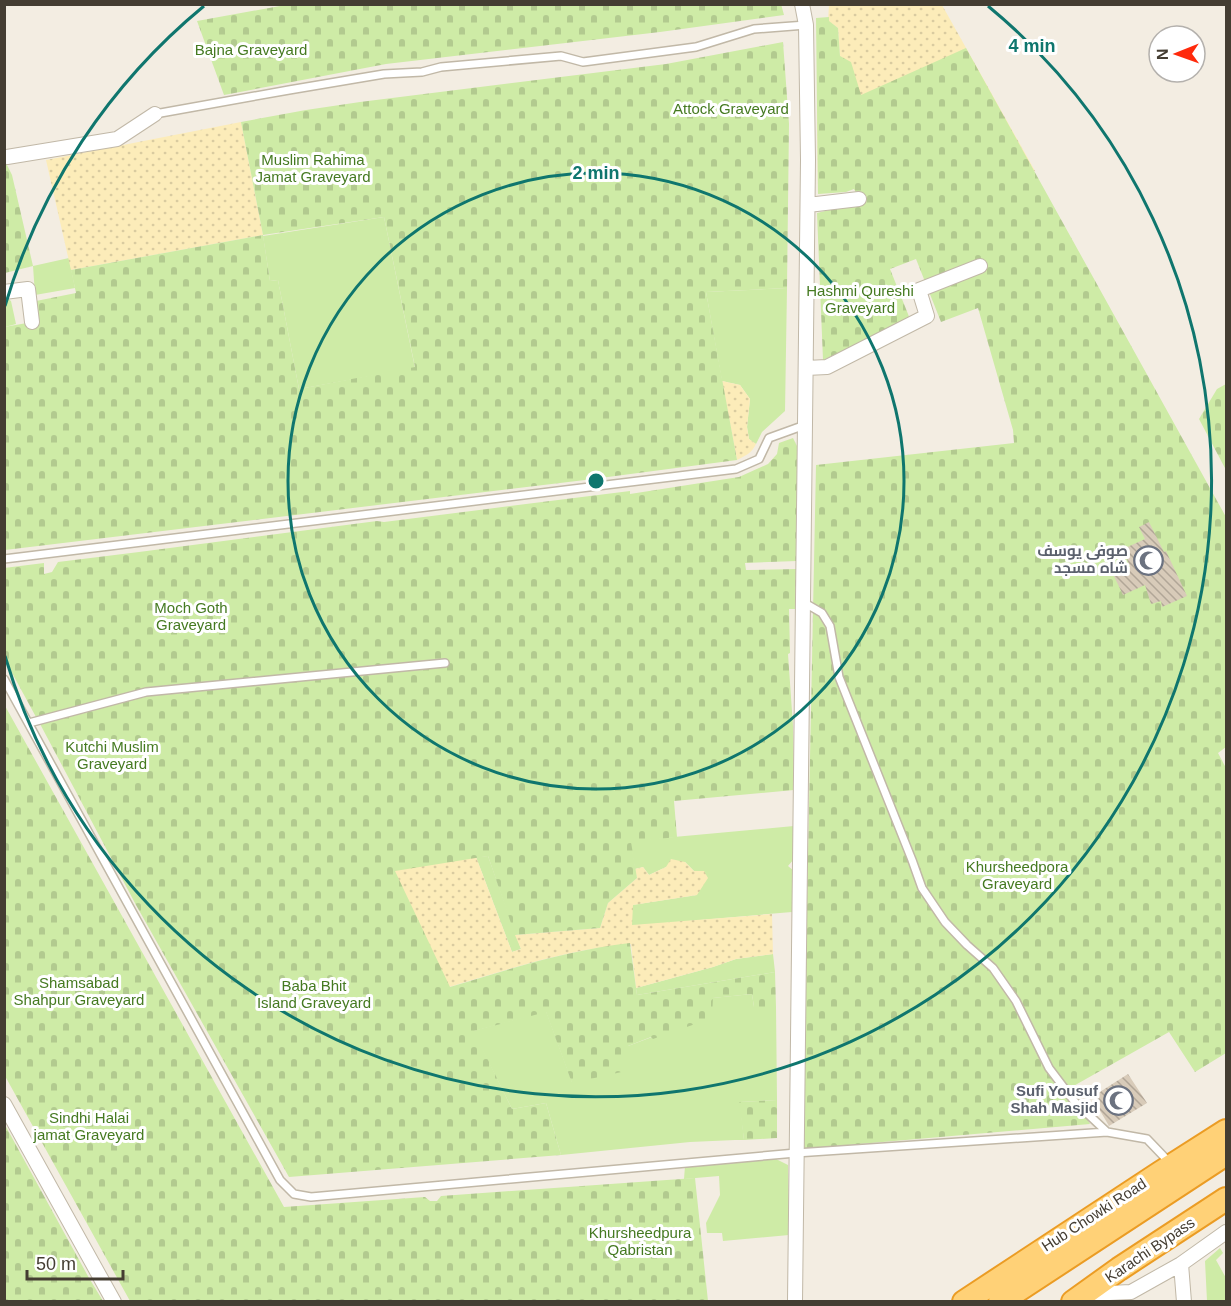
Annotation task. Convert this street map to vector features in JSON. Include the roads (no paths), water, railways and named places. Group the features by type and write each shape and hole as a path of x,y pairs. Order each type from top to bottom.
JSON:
{"highway":[{"name":"Hub Chowki Road","path":"964,1302 1227,1131"},
{"path":"1000,1302 1227,1154"},
{"name":"Karachi Bypass","path":"1078,1298 1227,1199"}],"street":[{"path":"795,1302 807,205 806,25 802,4"},
{"path":"7,157 117,139 155,114"},
{"path":"807,205 859,199"},
{"path":"806,368 827,367 927,316 919,290 980,266"},
{"path":"4,292 28,289 32,322"},
{"path":"4,1104 114,1302"},
{"path":"1078,1298 1131,1292 1181,1264 1227,1232"},
{"path":"1181,1264 1184,1302"}],"lane":[{"path":"155,114 384,74 422,72 441,67 561,56 583,62 696,47 754,29 806,25"},
{"path":"4,559 736,469 759,459 769,438 805,425"},
{"path":"803,602 822,614 830,626 839,677 922,888 945,922 993,968 1016,1002 1049,1068 1074,1101 1107,1132"},
{"path":"28,723 146,692 445,663"},
{"path":"4,679 280,1180 294,1194 310,1197 796,1153 1107,1132 1146,1138 1172,1165"}],"place":[{"name":"صوفی یوسف شاہ مسجد","path":"1149,560"},
{"name":"Sufi Yousuf Shah Masjid","path":"1119,1100"}],"park label":[{"name":"Bajna Graveyard","path":"251,50"},
{"name":"Attock Graveyard","path":"731,109"},
{"name":"Muslim Rahima Jamat Graveyard","path":"313,168"},
{"name":"Hashmi Qureshi Graveyard","path":"860,300"},
{"name":"Moch Goth Graveyard","path":"191,616"},
{"name":"Kutchi Muslim Graveyard","path":"112,756"},
{"name":"Khursheedpora Graveyard","path":"1017,876"},
{"name":"Shamsabad Shahpur Graveyard","path":"79,992"},
{"name":"Baba Bhit Island Graveyard","path":"314,994"},
{"name":"Sindhi Halai jamat Graveyard","path":"89,1126"},
{"name":"Khursheedpura Qabristan","path":"640,1242"}]}
